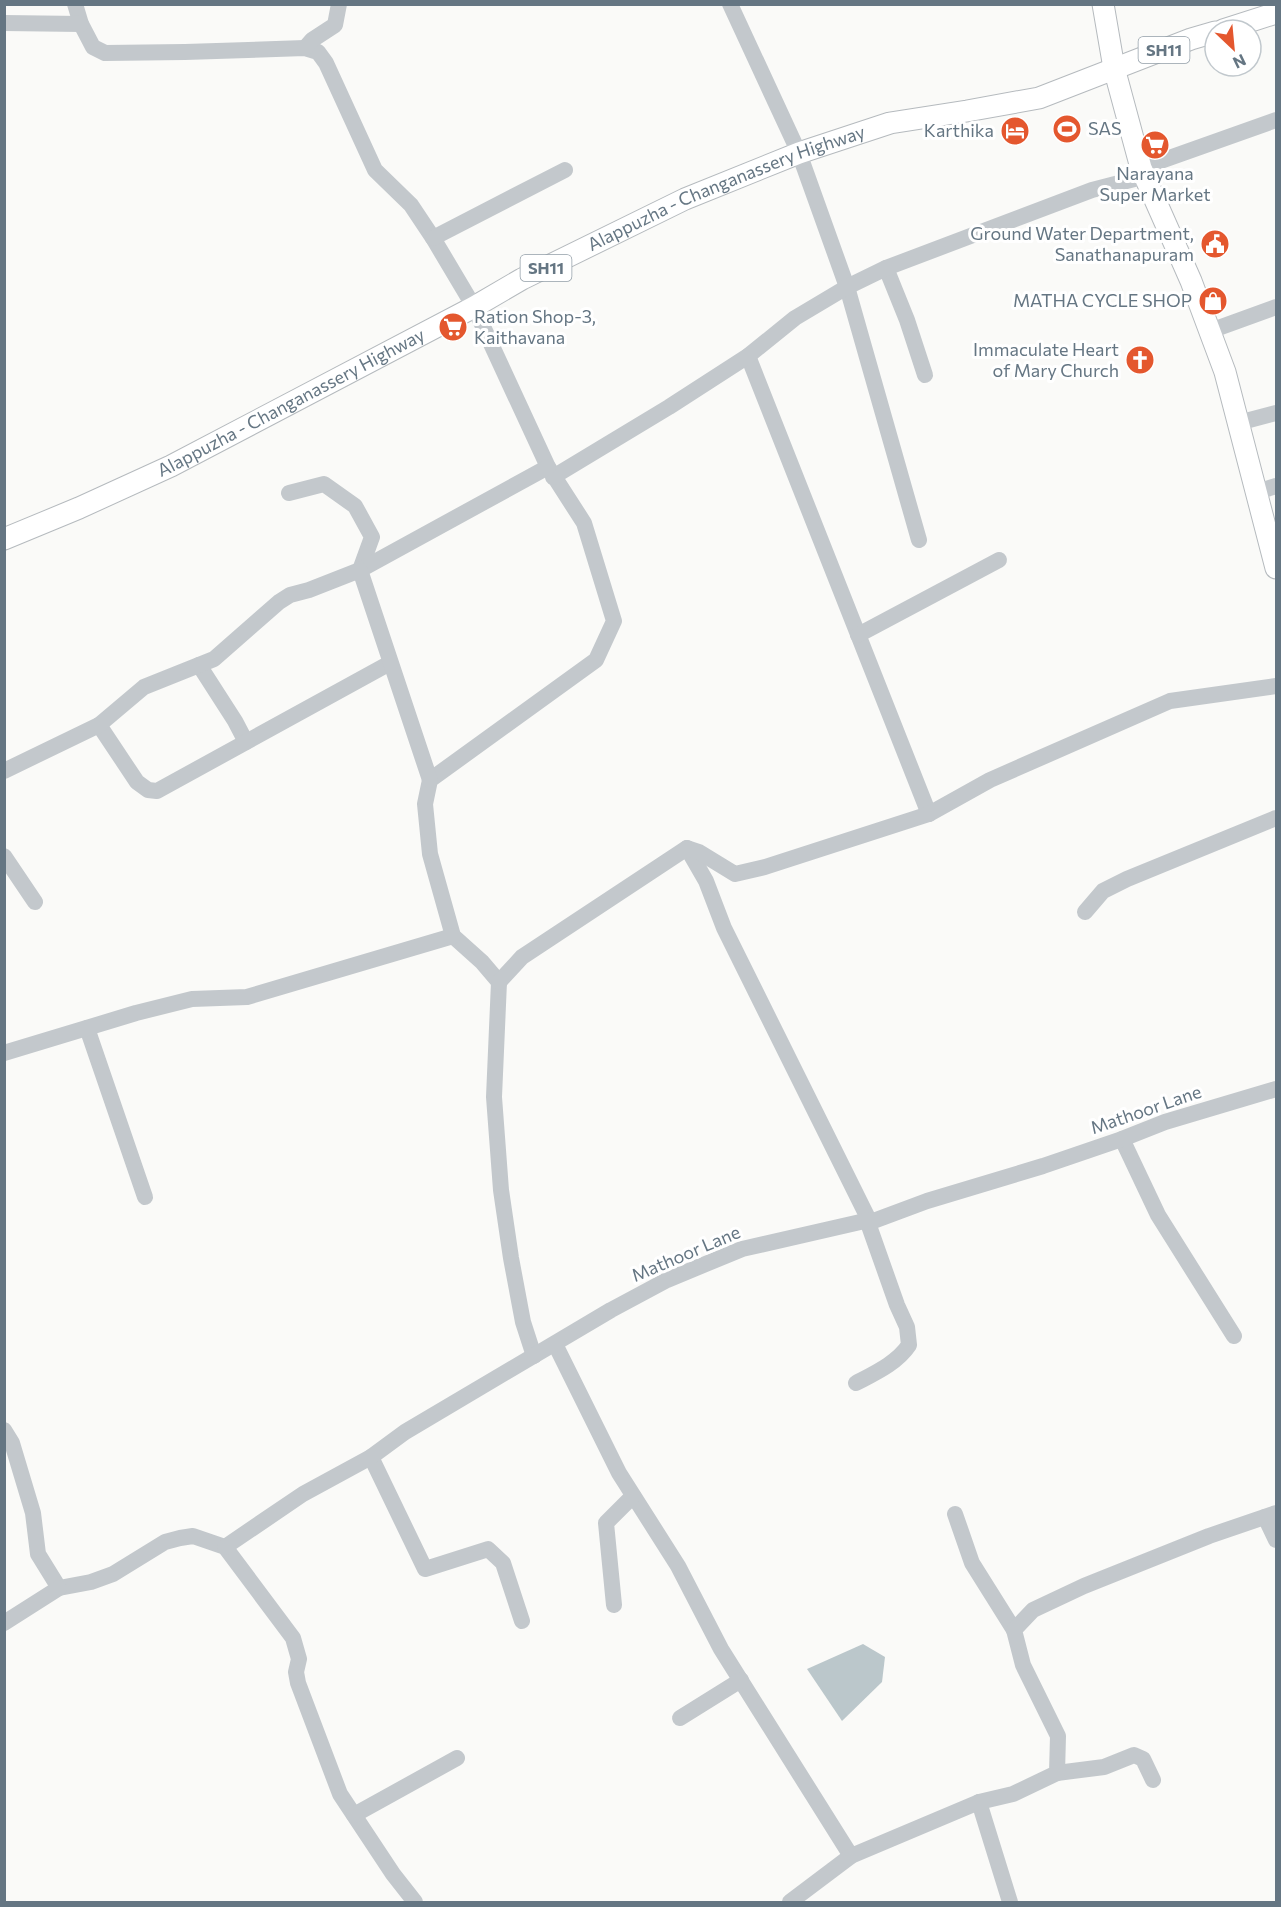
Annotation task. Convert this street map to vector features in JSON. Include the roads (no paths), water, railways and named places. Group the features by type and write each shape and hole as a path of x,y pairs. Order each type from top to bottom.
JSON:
{"main road":[{"path":"1102,4 1114,68 1143,172 1210,331 1225,372 1238,423 1267,489 1276,568"},
{"path":"1260,18 1276,13"},
{"name":"Alappuzha - Changanassery Highway","path":"4,539 171,466 474,307 522,279 685,199 800,153 890,123 1039,98 1203,36"}],"street":[{"path":"75,4 81,24 93,47 105,53 305,48 318,52 326,63 375,170 411,206 474,307 550,472 584,523 614,621 596,660 430,780"},
{"path":"305,48 312,40 335,25 339,4"},
{"path":"730,4 800,153 847,287 919,540"},
{"path":"4,23 81,24"},
{"path":"4,771 99,725 144,687 214,659 290,595 360,570 550,472 669,407 748,356 795,318 847,287 886,268 1276,120"},
{"path":"433,238 566,170"},
{"path":"886,268 907,320 925,375"},
{"path":"1210,331 1276,307"},
{"path":"748,356 929,814"},
{"path":"1238,423 1276,413"},
{"path":"289,493 324,484 355,506 372,537 360,570 430,780 425,804 430,854 453,936 482,962 499,982"},
{"path":"858,635 999,560"},
{"path":"99,725 137,782 148,790 157,791 390,663"},
{"path":"199,664 246,742"},
{"path":"687,848 699,852 735,874 765,867 929,814 990,780 1170,701 1276,686"},
{"path":"1085,912 1104,891 1127,879 1276,818"},
{"path":"534,1356 523,1322 501,1190 494,1097 499,982 522,957 687,848"},
{"path":"687,848 706,882 724,928 868,1221 907,1327 909,1345 904,1352 886,1366 856,1383"},
{"path":"4,856 35,902"},
{"path":"4,1053 192,999 247,997 453,936"},
{"path":"87,1028 144,1197"},
{"name":"Mathoor Lane","path":"225,1547 303,1494 371,1457 405,1432 610,1310 667,1280 742,1249 868,1221 927,1200 1043,1166 1165,1122 1276,1089"},
{"path":"1122,1139 1158,1215 1234,1336"},
{"path":"555,1344 619,1473 678,1566 721,1649 851,1857"},
{"path":"5,1432 12,1443 33,1513 38,1554 58,1588"},
{"path":"371,1457 425,1569 488,1549 503,1563 522,1621"},
{"path":"614,1605 606,1523 633,1496"},
{"path":"956,1514 972,1563 1014,1630 1023,1665 1058,1736 1057,1773"},
{"path":"1014,1630 1033,1610 1084,1586 1209,1536 1271,1515 1276,1540"},
{"path":"4,1623 58,1588 91,1582 113,1574 165,1542 193,1536 225,1547 293,1638 299,1659 296,1672 298,1683 340,1794 393,1874 415,1902"},
{"path":"680,1718 741,1680"},
{"path":"790,1902 851,1857 979,1802 1013,1794 1057,1773 1104,1767 1134,1755 1143,1759 1153,1780"},
{"path":"354,1815 458,1758"},
{"path":"979,1802 1010,1902"}],"place":[{"name":"SAS","path":"1067,129"},
{"name":"Karthika","path":"1015,131"},
{"name":"Narayana Super Market","path":"1155,145"},
{"name":"Ground Water Department, Sanathanapuram","path":"1215,244"},
{"name":"MATHA CYCLE SHOP","path":"1213,301"},
{"name":"Ration Shop-3, Kaithavana","path":"453,327"},
{"name":"Immaculate Heart of Mary Church","path":"1140,360"}]}
